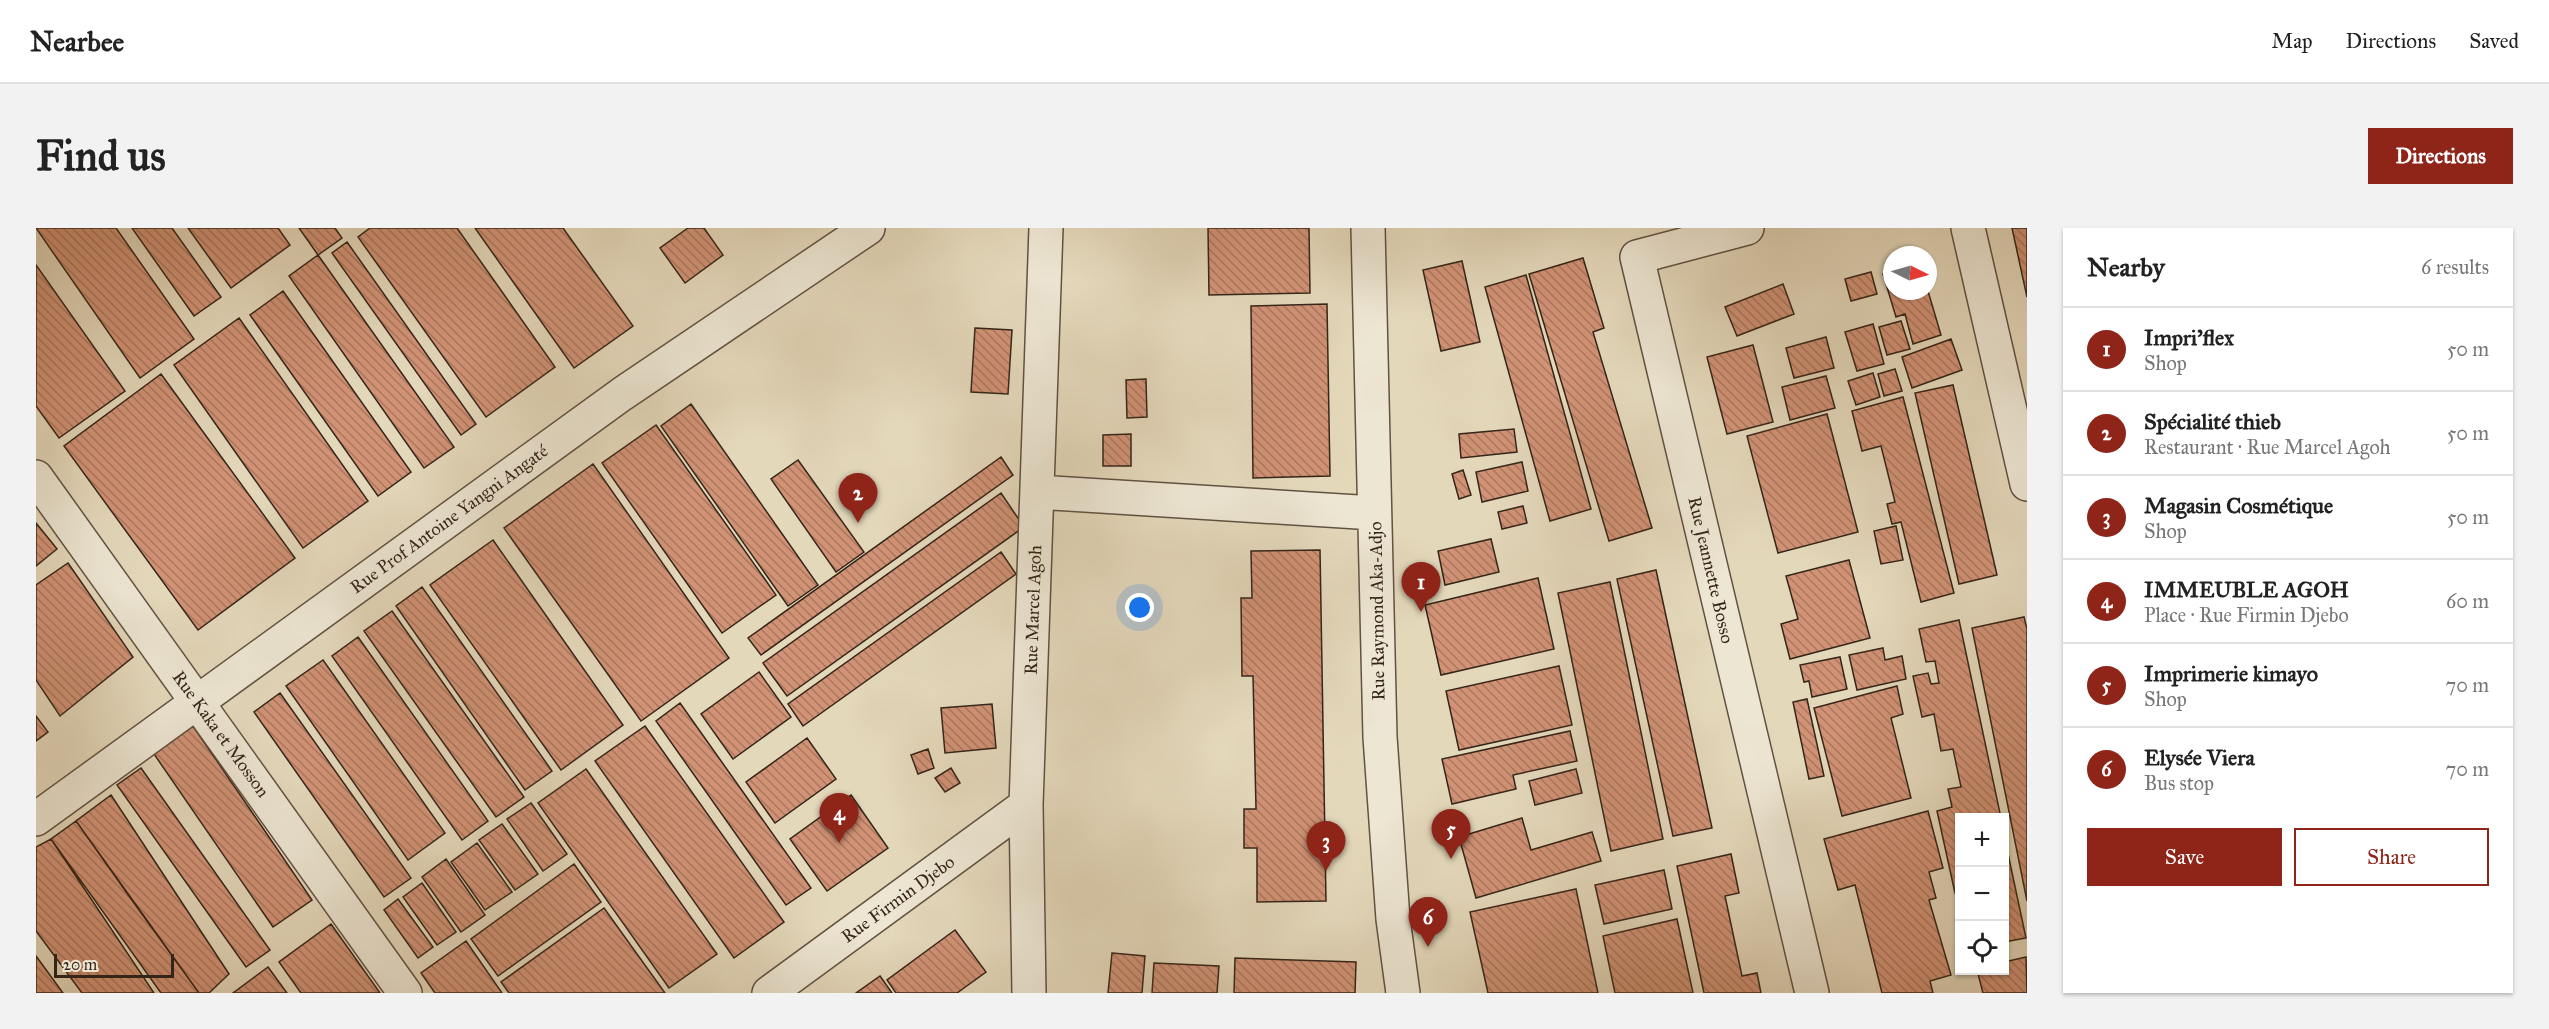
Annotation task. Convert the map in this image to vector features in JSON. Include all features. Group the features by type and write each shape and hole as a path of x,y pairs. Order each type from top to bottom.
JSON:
{"street":[{"name":"Rue Prof Antoine Yangni Angaté","path":"36,819 622,394 868,228"},
{"name":"Rue Marcel Agoh","path":"1029,993 1026,805 1046,228"},
{"name":"Rue Raymond Aka-Adjo","path":"1368,228 1380,737 1393,919 1403,993"},
{"name":"Rue Jeannette Bosso","path":"1747,228 1637,257 1812,993"},
{"path":"1968,228 2027,484"},
{"name":"Rue Kaka et Mosson","path":"36,477 405,993"},
{"path":"1037,492 1374,513"},
{"name":"Rue Firmin Djebo","path":"769,993 1026,805"}],"building":[{"path":"36,228 116,228 194,339 140,378"},
{"path":"132,228 172,228 221,297 194,316"},
{"path":"188,228 278,228 290,245 231,288"},
{"path":"299,228 335,228 342,238 318,255"},
{"path":"370,228 457,228 555,367 486,417 358,237"},
{"path":"475,228 563,228 633,326 574,368"},
{"path":"688,228 704,228 723,255 685,283 660,248"},
{"path":"1208,228 1309,228 1310,293 1209,295"},
{"path":"2012,228 2027,228 2027,297"},
{"path":"347,242 476,424 461,435 332,253"},
{"path":"318,255 454,447 424,468 289,276"},
{"path":"1583,258 1604,328 1593,332 1652,528 1609,541 1529,274"},
{"path":"1462,261 1480,342 1441,351 1423,270"},
{"path":"36,265 125,391 59,438 36,406"},
{"path":"1871,272 1877,294 1851,301 1845,279"},
{"path":"1526,275 1591,509 1550,521 1485,287"},
{"path":"1783,284 1794,314 1737,336 1725,307"},
{"path":"283,291 411,472 378,496 250,315"},
{"path":"1891,300 1931,300 1941,335 1913,344 1905,314 1896,317"},
{"path":"1327,304 1330,476 1253,478 1251,306"},
{"path":"239,318 368,501 303,548 174,365"},
{"path":"1901,321 1910,349 1887,355 1879,327"},
{"path":"1873,324 1884,364 1857,371 1845,332"},
{"path":"975,328 1012,330 1008,394 971,392"},
{"path":"1826,337 1834,368 1794,378 1786,348"},
{"path":"1951,339 1962,370 1912,388 1902,357"},
{"path":"1753,345 1773,422 1727,434 1707,357"},
{"path":"1895,369 1902,391 1884,396 1878,374"},
{"path":"1873,373 1880,397 1856,405 1848,381"},
{"path":"161,374 295,558 198,630 64,446"},
{"path":"1826,376 1835,408 1790,420 1782,387"},
{"path":"1146,379 1147,417 1127,418 1126,380"},
{"path":"1953,385 1997,575 1959,584 1915,393"},
{"path":"1903,397 1954,593 1921,602 1901,522 1892,524 1887,504 1895,502 1881,446 1862,451 1852,411"},
{"path":"691,404 818,585 788,606 661,426"},
{"path":"1827,414 1858,532 1778,553 1747,436"},
{"path":"656,425 776,595 722,633 602,463"},
{"path":"1514,429 1517,452 1461,458 1459,434"},
{"path":"1131,434 1131,466 1103,466 1103,435"},
{"path":"1001,457 1013,475 761,655 748,638"},
{"path":"798,460 864,552 836,572 771,479"},
{"path":"1522,462 1528,491 1482,502 1476,472"},
{"path":"593,464 729,658 641,721 504,528"},
{"path":"1463,470 1471,495 1459,499 1452,474"},
{"path":"1001,493 1024,527 787,696 763,663"},
{"path":"1523,506 1527,523 1502,529 1498,512"},
{"path":"36,523 57,549 36,566"},
{"path":"1896,526 1903,560 1881,564 1874,531"},
{"path":"1491,539 1499,572 1445,585 1438,551"},
{"path":"493,540 623,725 561,770 430,585"},
{"path":"1320,550 1326,901 1257,902 1257,848 1244,848 1244,809 1256,809 1253,676 1242,676 1241,598 1252,598 1251,551"},
{"path":"1001,552 1016,574 803,726 788,704"},
{"path":"1849,560 1870,638 1790,659 1781,624 1798,619 1786,576"},
{"path":"68,563 133,657 60,716 36,680 36,585"},
{"path":"1656,570 1712,828 1673,836 1617,579"},
{"path":"1538,578 1554,649 1441,675 1425,605"},
{"path":"1610,582 1663,839 1611,851 1558,593"},
{"path":"422,587 552,771 525,790 396,606"},
{"path":"392,611 524,797 496,817 364,631"},
{"path":"2024,617 2027,629 2027,901 1972,628"},
{"path":"1959,620 2000,813 1955,813 1955,893 1937,811 1952,807 1948,789 1961,787 1953,749 1941,751 1934,714 1922,717 1913,676 1928,673 1931,684 1939,683 1935,661 1926,662 1919,629"},
{"path":"358,637 488,821 462,840 332,656"},
{"path":"1883,648 1885,660 1902,656 1906,679 1857,690 1849,655"},
{"path":"1840,657 1847,689 1812,697 1809,681 1804,682 1800,665"},
{"path":"323,660 445,833 408,860 286,686"},
{"path":"1559,666 1572,725 1459,750 1446,691"},
{"path":"759,672 791,717 733,759 701,714"},
{"path":"1897,686 1903,714 1891,718 1911,798 1842,816 1814,708"},
{"path":"280,693 411,878 384,897 254,712"},
{"path":"1807,699 1824,776 1809,779 1793,702"},
{"path":"680,703 811,888 786,905 656,721"},
{"path":"992,704 996,748 945,753 941,708"},
{"path":"36,716 48,732 36,741"},
{"path":"193,726 312,900 273,927 154,754"},
{"path":"645,726 784,922 734,958 595,761"},
{"path":"1570,731 1577,761 1513,775 1516,789 1452,804 1442,759"},
{"path":"807,738 836,779 775,823 746,782"},
{"path":"928,749 934,768 918,774 911,755"},
{"path":"141,768 270,950 246,967 117,785"},
{"path":"951,768 960,783 945,792 935,778"},
{"path":"586,769 717,954 669,988 538,803"},
{"path":"1576,769 1582,793 1535,805 1529,781"},
{"path":"111,795 229,974 209,993 199,993 76,821"},
{"path":"851,795 888,848 827,891 790,839"},
{"path":"531,803 567,854 543,871 507,819"},
{"path":"1928,811 1943,868 1929,872 1936,898 1929,900 1951,975 1930,981 1933,993 1882,993 1855,885 1838,890 1824,839"},
{"path":"1522,818 1531,850 1592,832 1601,861 1476,898 1459,837"},
{"path":"76,821 199,993 161,993 51,839"},
{"path":"502,824 538,874 515,890 479,840"},
{"path":"51,839 154,993 82,993 36,931 36,847"},
{"path":"477,843 512,892 485,910 451,862"},
{"path":"1731,854 1739,893 1725,896 1742,976 1757,973 1761,993 1704,993 1677,866"},
{"path":"2009,858 2026,938 2009,941"},
{"path":"446,859 485,915 461,932 422,877"},
{"path":"574,864 601,902 498,976 471,939"},
{"path":"1664,870 1672,909 1604,924 1595,885"},
{"path":"422,883 456,932 437,945 403,897"},
{"path":"1576,889 1598,993 1488,993 1470,912"},
{"path":"398,899 433,947 418,958 384,910"},
{"path":"604,908 665,993 509,993 501,982"},
{"path":"1677,919 1693,993 1615,993 1603,936"},
{"path":"331,924 380,993 301,993 279,962"},
{"path":"955,930 986,972 957,993 896,993 887,980"},
{"path":"466,941 502,993 435,993 421,973"},
{"path":"1112,953 1145,956 1142,993 1108,993"},
{"path":"36,956 63,993 36,993"},
{"path":"2026,957 2027,993 1983,993 1978,975 2009,975 2009,961"},
{"path":"1235,958 1356,962 1355,993 1234,993"},
{"path":"1154,963 1219,966 1217,993 1152,993"},
{"path":"268,967 287,993 233,993"},
{"path":"880,976 892,993 856,993"}],"place":[{"name":"Spécialité thieb","path":"858,523"},
{"name":"Impri'flex","path":"1421,612"},
{"name":"IMMEUBLE AGOH","path":"839,843"},
{"name":"Imprimerie kimayo","path":"1451,859"},
{"name":"Magasin Cosmétique","path":"1326,871"},
{"name":"Elysée Viera","path":"1428,947"}]}
